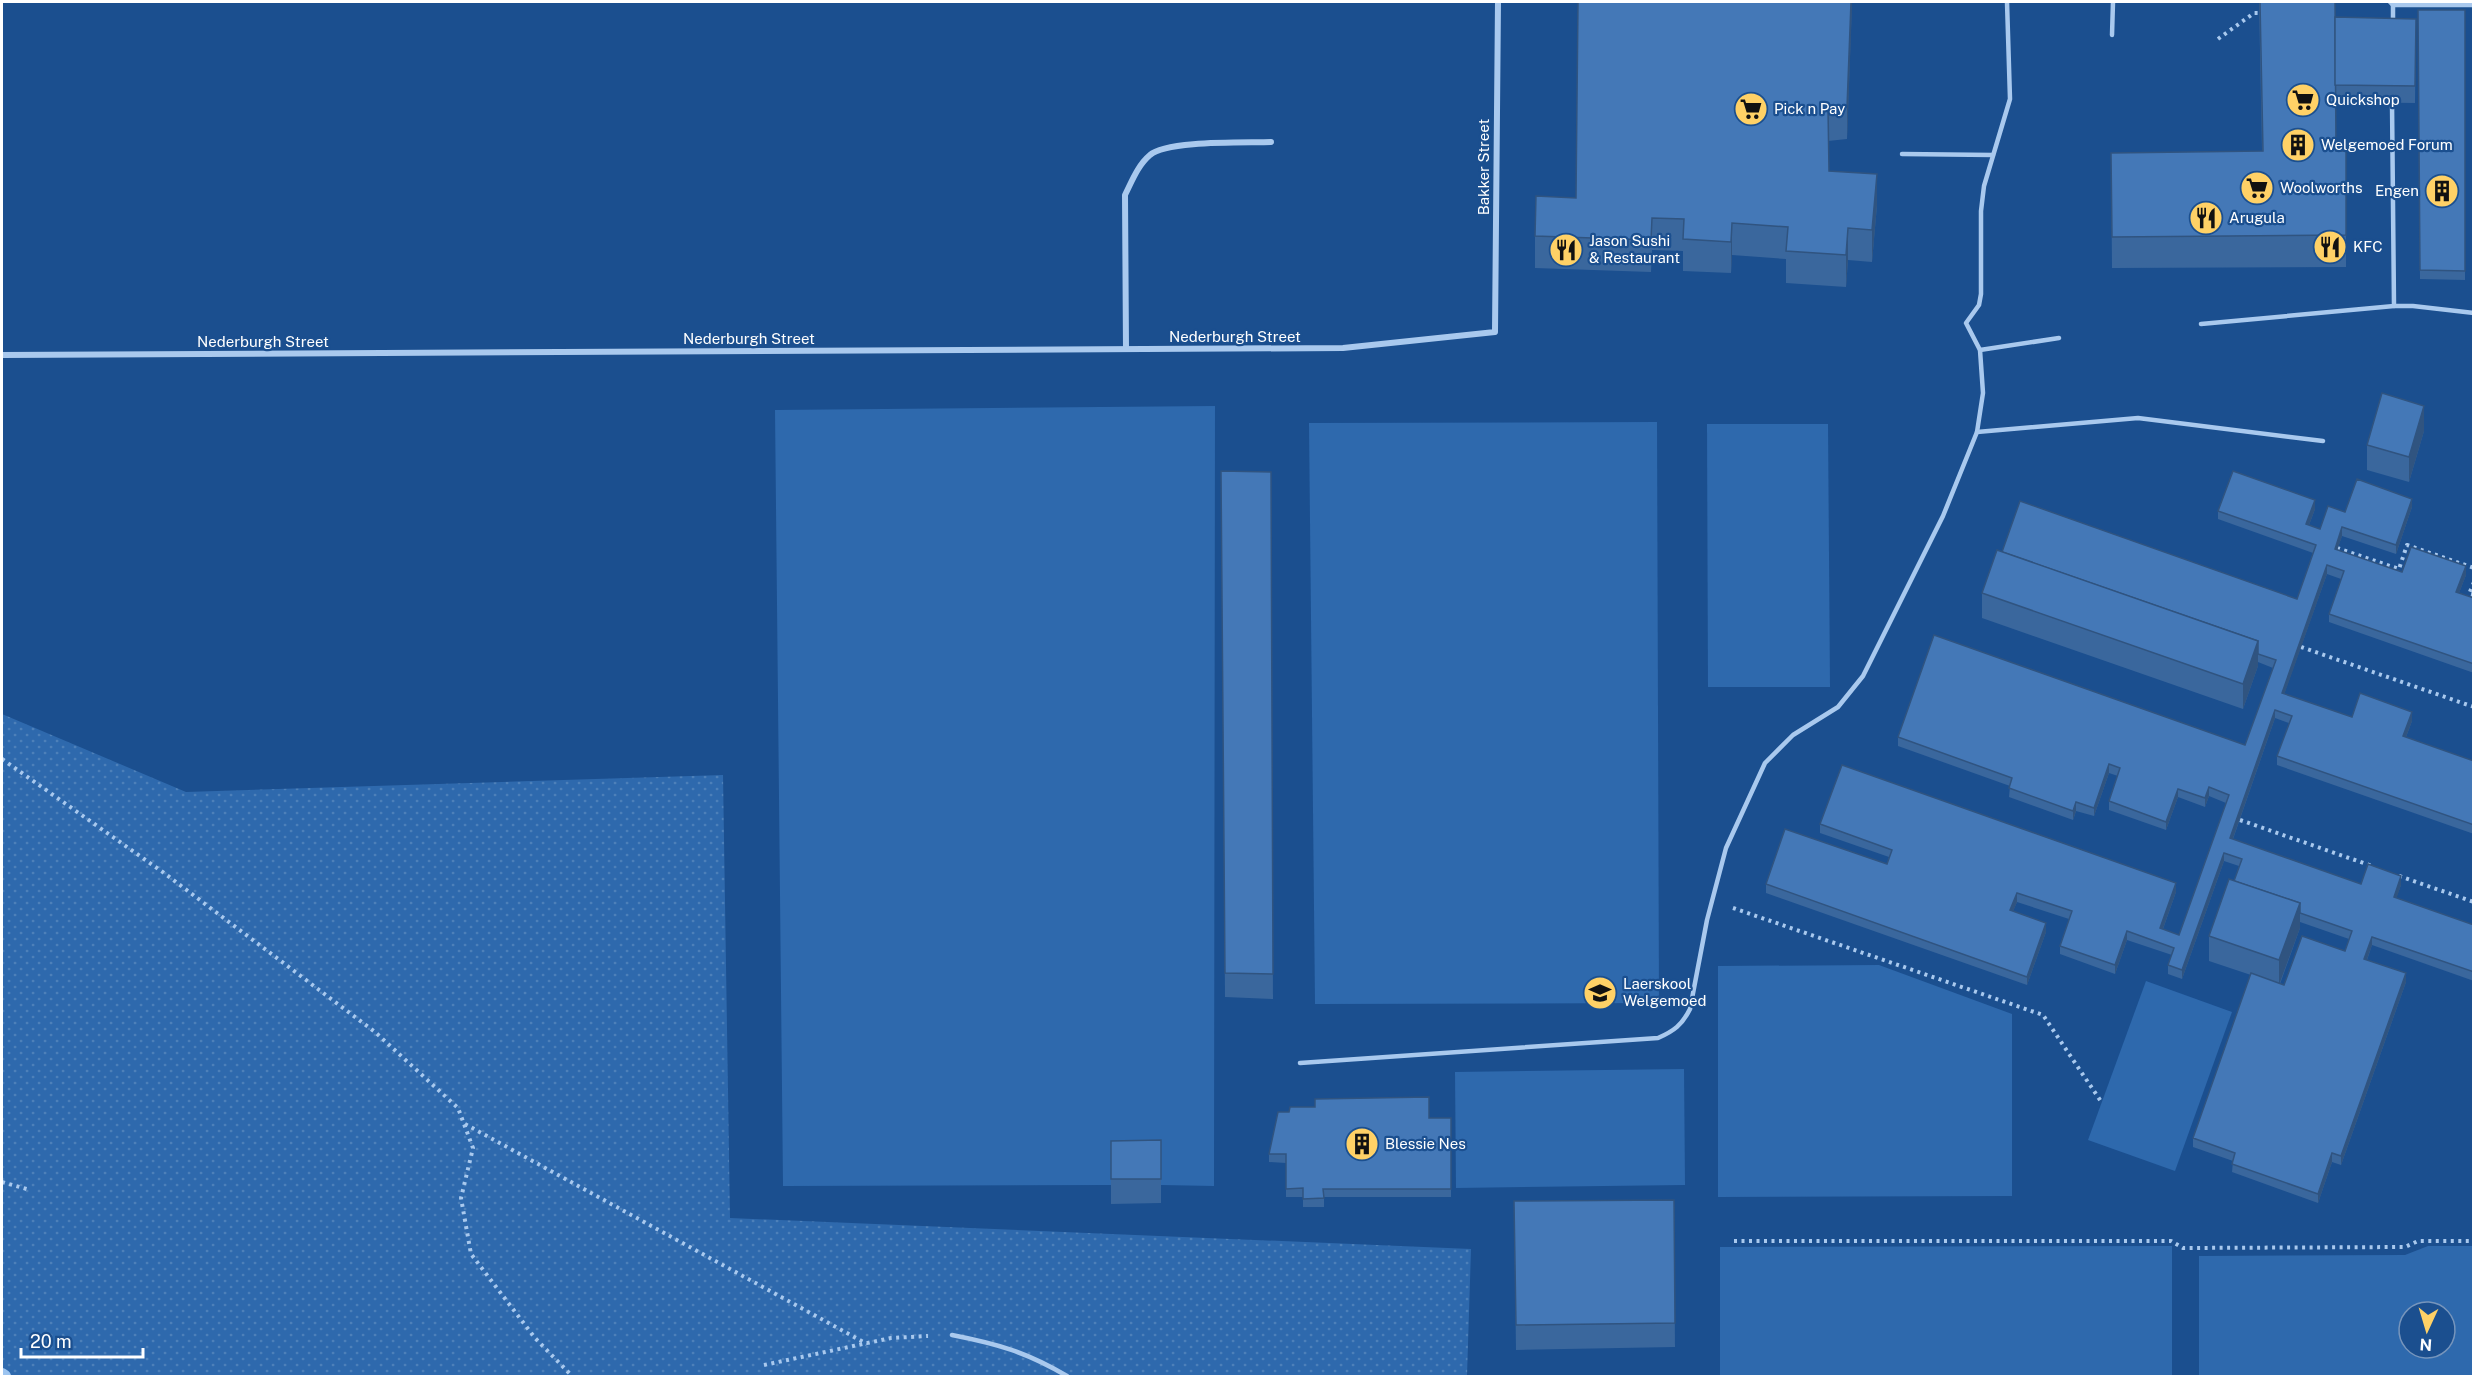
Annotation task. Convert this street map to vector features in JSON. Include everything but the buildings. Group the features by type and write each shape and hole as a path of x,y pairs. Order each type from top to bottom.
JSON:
{"street":[{"name":"Bakker Street","path":"1495,332 1498,2"},
{"path":"1126,349 1125,195 1136,172 1151,153 1172,146 1271,142"},
{"name":"Nederburgh Street","path":"2,355 1343,348 1495,332"}],"lane":[{"path":"1300,1063 1658,1038 1672,1032 1684,1021 1690,1009 1726,848 1765,763 1793,735 1838,707 1863,676 1943,516 1977,432 1983,393 1980,350 1966,323 1979,305 1982,294 1981,211 1993,155 2010,99 2007,2"},
{"path":"2112,35 2113,2"},
{"path":"2392,35 2391,3 2474,5"},
{"path":"2392,102 2394,306"},
{"path":"1902,154 1993,155"},
{"path":"2200,324 2394,306 2474,313"},
{"path":"1980,350 2059,338"},
{"path":"1977,432 2138,418 2323,441"},
{"path":"952,1335 993,1343 1032,1356 1067,1377"}],"path":[{"path":"2218,39 2254,13 2265,12"},
{"path":"2337,548 2399,569 2408,545 2474,568"},
{"path":"2474,582 2469,594 2474,595"},
{"path":"2301,647 2474,707"},
{"path":"2,759 164,873 375,1032 458,1108 473,1148 461,1198 471,1254 535,1338 572,1377"},
{"path":"2240,820 2373,867"},
{"path":"2396,875 2474,902"},
{"path":"1713,900 2043,1015 2102,1103"},
{"path":"464,1124 867,1344"},
{"path":"2,1182 30,1191"},
{"path":"1734,1241 2171,1241 2183,1248 2218,1248 2405,1247 2418,1241 2474,1241"},
{"path":"764,1365 891,1338 952,1335"}],"shaded area":[{"path":"1215,406 1214,1186 1161,1185 1161,1165 1111,1166 1111,1185 783,1186 775,410"},
{"path":"1657,422 1659,1003 1315,1004 1309,423"},
{"path":"1707,424 1828,424 1830,687 1708,687"},
{"path":"2,714 186,792 723,775 730,1218 1471,1249 1467,1376 2,1376"},
{"path":"1879,965 2012,1014 2012,1196 1718,1197 1718,966"},
{"path":"2146,981 2232,1012 2175,1171 2088,1140"},
{"path":"1684,1069 1685,1185 1456,1188 1455,1072"},
{"path":"2172,1246 2172,1376 1720,1376 1720,1247"},
{"path":"2428,1246 2473,1246 2473,1376 2199,1376 2199,1256 2405,1255"}],"place":[{"name":"Quickshop","path":"2303,100"},
{"name":"Pick n Pay","path":"1751,109"},
{"name":"Welgemoed Forum","path":"2298,145"},
{"name":"Woolworths","path":"2257,188"},
{"name":"Engen","path":"2442,191"},
{"name":"Arugula","path":"2206,218"},
{"name":"KFC","path":"2330,247"},
{"name":"Jason Sushi & Restaurant","path":"1566,250"},
{"name":"Laerskool Welgemoed","path":"1600,993"},
{"name":"Blessie Nes","path":"1362,1144"}]}
